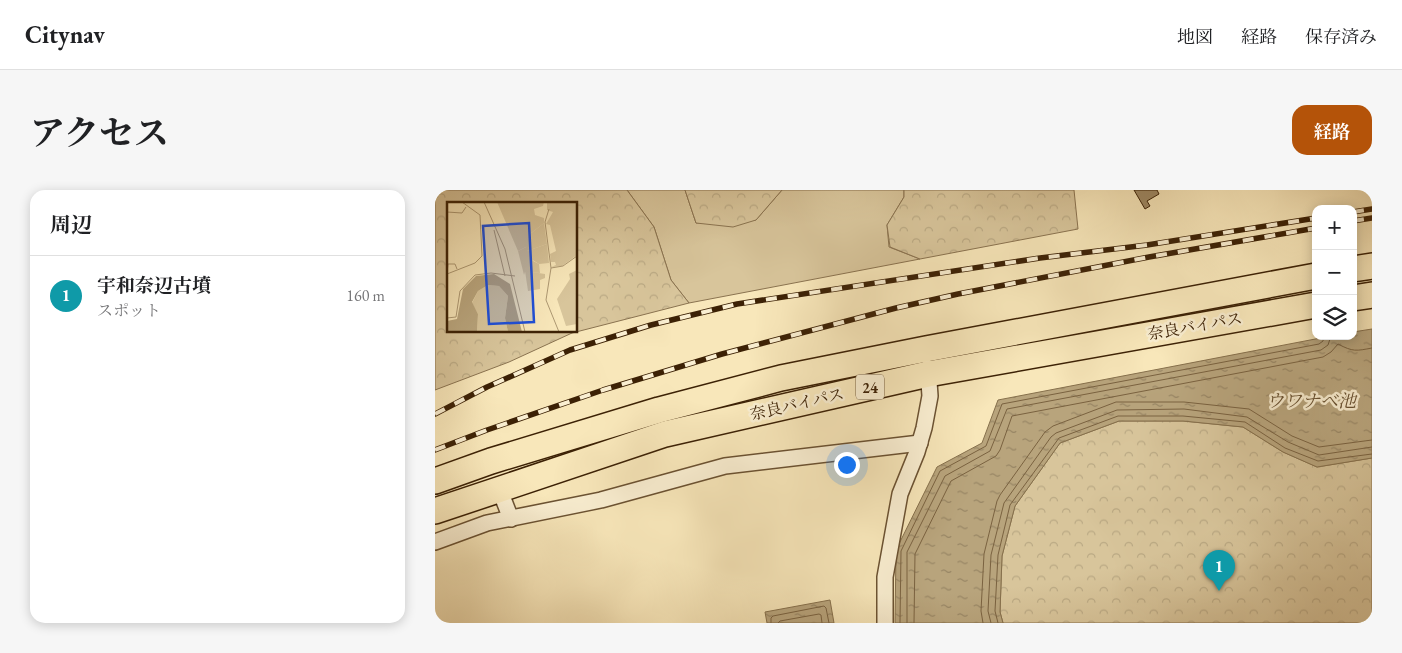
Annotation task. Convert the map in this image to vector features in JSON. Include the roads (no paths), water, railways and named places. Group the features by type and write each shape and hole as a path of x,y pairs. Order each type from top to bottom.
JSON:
{"highway":[{"path":"1357,269 1372,266"},
{"name":"奈良バイパス","path":"435,481 491,461 659,410 781,378 1312,277"},
{"path":"1357,297 1372,295"},
{"name":"奈良バイパス","path":"435,511 665,434 929,374 1312,306"}],"street":[{"path":"885,623 885,577 900,494 920,443 930,396 926,349"},
{"path":"435,542 487,524 601,500 725,466 920,443"},
{"path":"499,488 511,519"}],"water":[{"name":"ウワナベ池","path":"1372,329 1372,458 1317,467 1283,452 1243,427 1183,421 1119,421 1060,443 1015,506 1002,556 1000,612 1003,623 895,623 896,550 937,467 982,443 998,400 1312,340 1357,340 1357,331"},
{"path":"830,600 834,623 767,623 765,612"}],"railway":[{"path":"1357,211 1372,209"},
{"path":"1357,220 1372,218"},
{"path":"435,414 487,387 570,350 651,325 737,304 1040,258 1147,245 1312,219"},
{"path":"435,450 603,390 722,354 896,308 1149,257 1312,229"}],"place":[{"name":"宇和奈辺古墳","path":"1219,591"}]}
